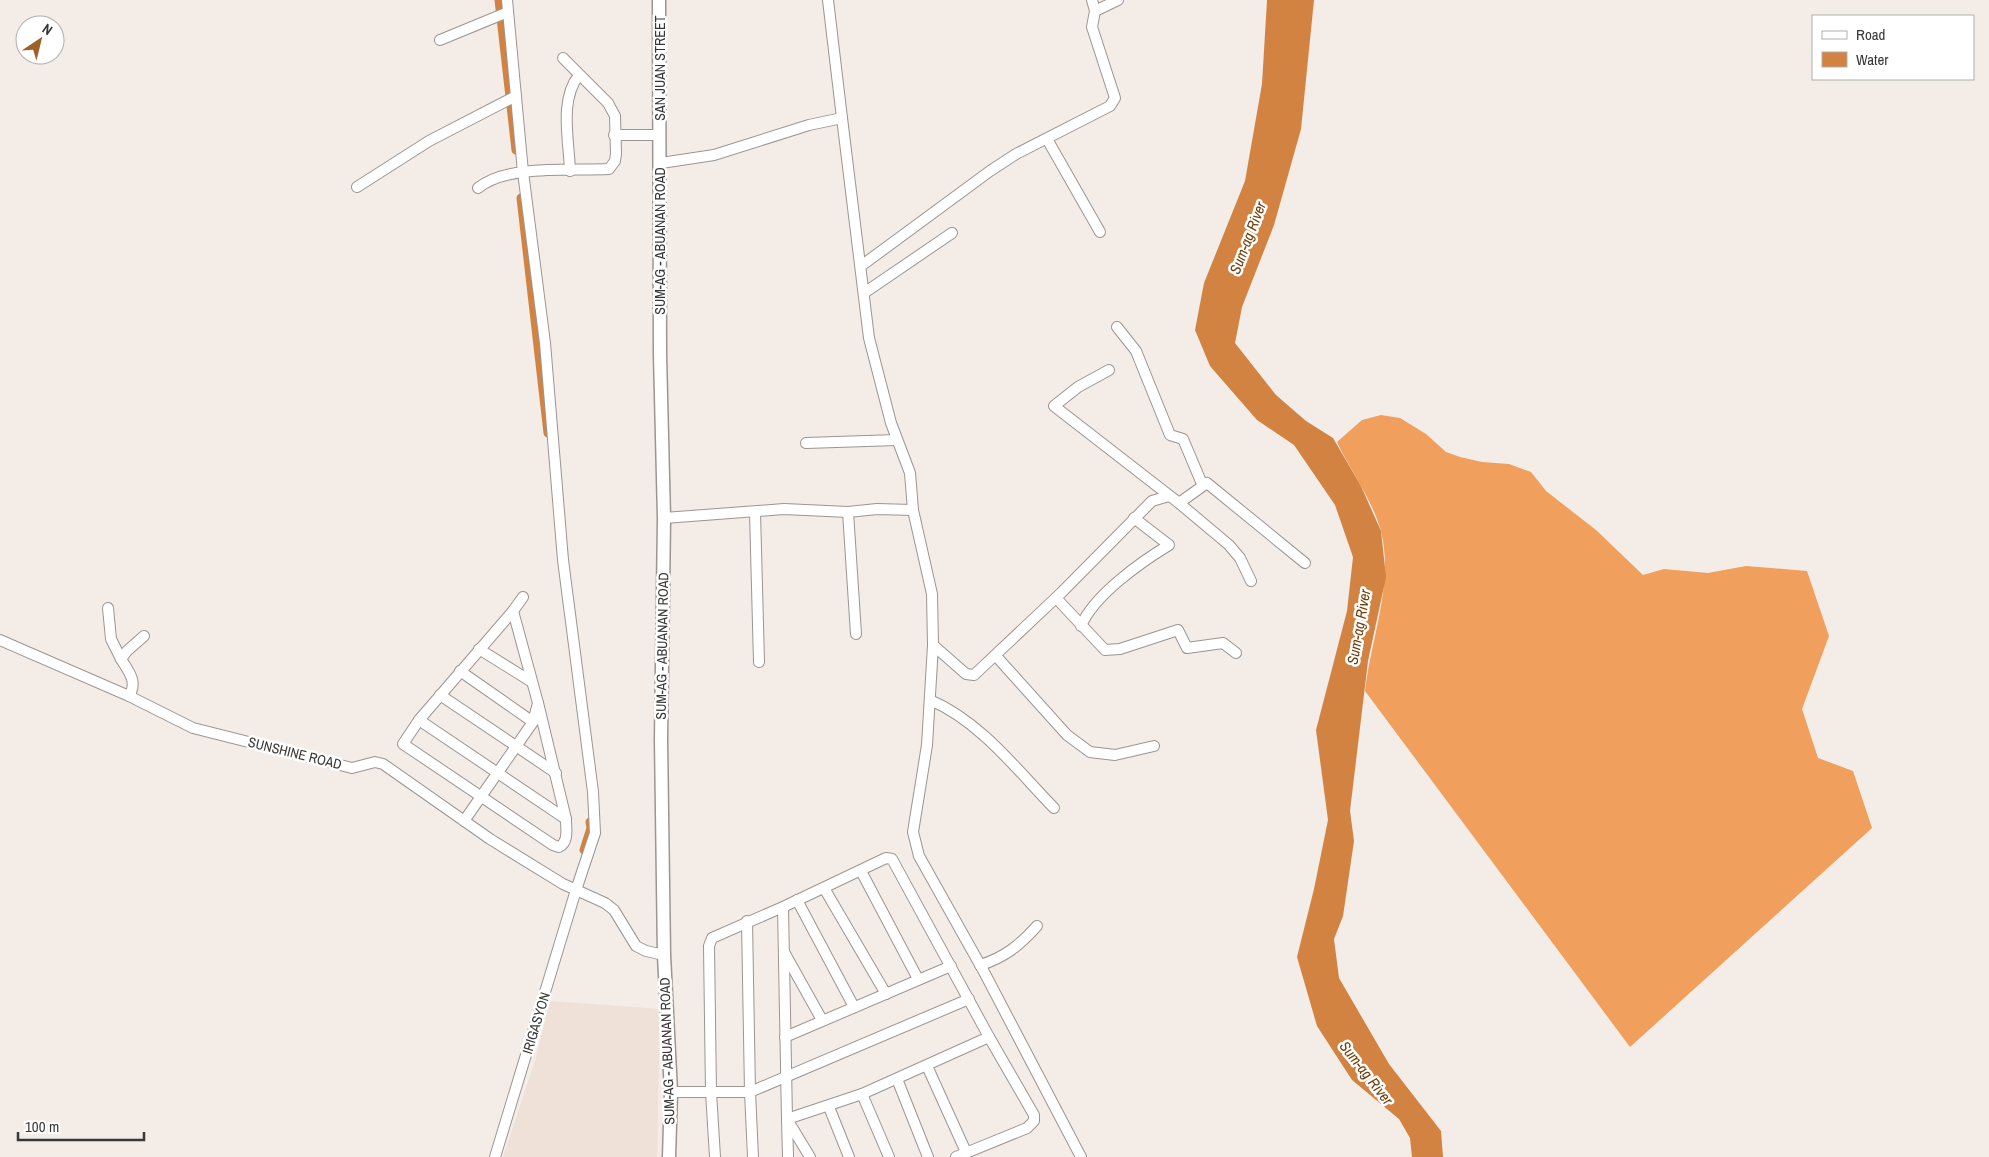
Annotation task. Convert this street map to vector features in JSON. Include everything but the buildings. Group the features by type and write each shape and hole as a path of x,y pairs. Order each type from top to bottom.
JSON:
{"main road":[{"name":"SAN JUAN STREET","path":"659,0 660,135"},
{"name":"SUM-AG - ABUANAN ROAD","path":"660,135 660,355 664,518 661,739 664,955 671,1092 669,1157"}],"street":[{"name":"IRIGASYON","path":"495,1157 595,833 593,792 563,560 545,344 519,172 506,12 507,0"},
{"path":"828,0 869,338 897,440 910,473 914,510 932,594 933,645 927,745 914,832 919,856 980,965 1082,1157"},
{"path":"861,266 990,171 1113,102 1115,98 1092,27 1095,11 1092,0"},
{"path":"1095,11 1118,0"},
{"path":"440,40 506,12"},
{"path":"478,188 487,181 519,172 609,169 615,161 615,116 608,103 563,58"},
{"path":"570,171 567,101 573,83 579,75"},
{"path":"357,188 429,141 512,98"},
{"path":"661,163 714,155 786,132 842,118"},
{"path":"614,135 660,135"},
{"path":"1047,139 1100,232"},
{"path":"864,293 952,233"},
{"path":"1116,327 1136,351 1170,435 1183,439 1202,484"},
{"path":"1109,370 1078,387 1054,406 1179,503 1236,552 1251,581"},
{"path":"806,443 897,440"},
{"path":"1179,503 1202,484 1207,483 1306,563"},
{"path":"933,645 969,676 974,675 1056,598 1152,501 1169,496"},
{"path":"664,518 755,512 784,508 848,512 877,509 914,510"},
{"path":"755,512 759,662"},
{"path":"848,512 856,634"},
{"path":"1081,626 1086,615 1134,567 1169,544 1134,518"},
{"path":"513,611 556,773 566,819 566,836 564,843 559,847 404,746 403,741 479,648 513,611 522,597"},
{"path":"1056,598 1097,644 1108,651 1178,630 1187,648 1223,643 1236,653"},
{"path":"108,608 111,640 134,682 134,688 128,696"},
{"path":"121,659 144,636"},
{"name":"SUNSHINE ROAD","path":"0,640 128,696 193,728 352,768 375,762 382,764 464,822 576,890 597,898 614,910 636,946 646,951 664,955"},
{"path":"479,648 532,682"},
{"path":"996,656 1067,734 1090,752 1115,755 1154,746"},
{"path":"460,671 533,722"},
{"path":"440,695 556,773"},
{"path":"930,700 952,709 1054,808"},
{"path":"464,822 533,722 538,703"},
{"path":"419,720 566,819"},
{"path":"715,1157 711,1092 709,946 712,938 716,934 783,907 886,858 892,859 1034,1115 1034,1121 1027,1128 956,1157"},
{"path":"861,871 918,979"},
{"path":"824,888 886,994"},
{"path":"797,900 854,1007"},
{"path":"783,907 788,1157"},
{"path":"747,922 753,1157"},
{"path":"980,965 994,961 1010,952 1037,926"},
{"path":"784,952 822,1020"},
{"path":"785,1037 950,966"},
{"path":"671,1092 750,1092 969,999"},
{"path":"788,1119 829,1107 862,1094 990,1037"},
{"path":"927,1066 966,1152"},
{"path":"897,1079 928,1157"},
{"path":"862,1094 889,1157"},
{"path":"829,1107 849,1157"},
{"path":"788,1119 810,1157"}],"shaded area":[{"path":"1381,415 1400,418 1426,434 1446,452 1482,462 1509,464 1531,472 1546,491 1596,530 1643,575 1664,569 1708,573 1746,566 1807,571 1829,636 1802,709 1818,758 1853,771 1872,828 1630,1047 1365,691 1383,591 1384,551 1381,531 1373,508 1337,442 1362,420"},
{"path":"550,1001 660,1009 657,1157 503,1157 535,1061"}],"water":[{"name":"Sum-ag River","path":"1267,0 1314,0 1301,129 1274,225 1242,307 1235,343 1276,395 1306,421 1333,438 1361,486 1381,531 1386,577 1368,661 1350,811 1354,841 1343,916 1334,939 1339,978 1389,1064 1441,1131 1443,1157 1412,1157 1410,1138 1399,1119 1352,1080 1317,1026 1297,957 1314,889 1328,820 1316,730 1347,611 1353,557 1335,505 1294,445 1257,420 1216,373 1210,366 1195,330 1204,283 1245,181 1262,84"}],"waterway":[{"path":"499,0 516,150"},
{"path":"521,198 548,433"},
{"path":"584,850 591,828 590,822"}]}
